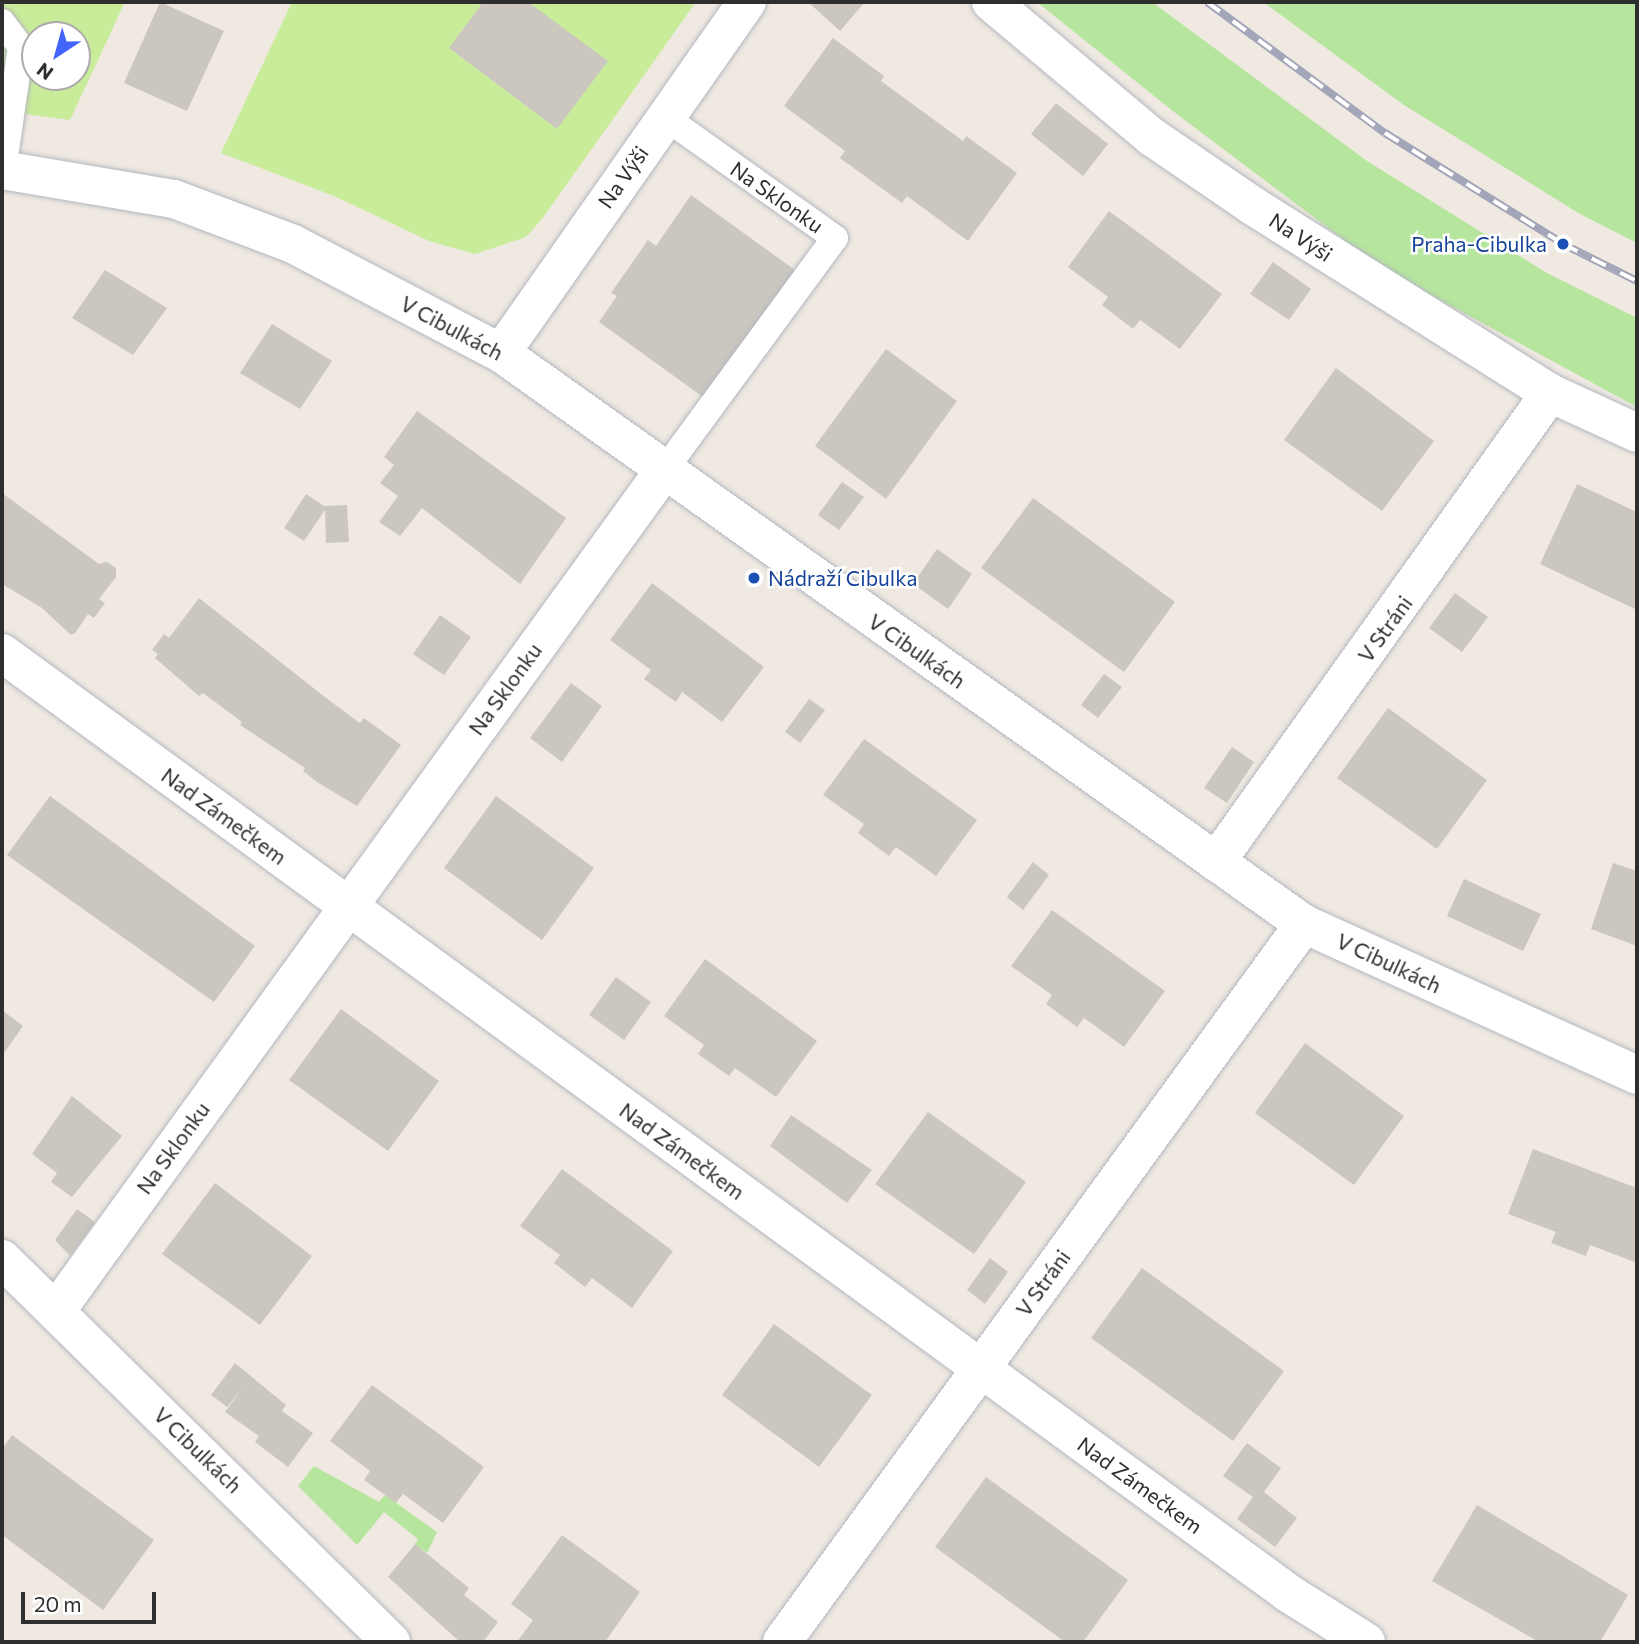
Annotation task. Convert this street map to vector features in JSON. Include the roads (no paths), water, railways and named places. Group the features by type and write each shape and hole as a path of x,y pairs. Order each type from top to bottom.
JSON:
{"street":[{"name":"Na Výši","path":"501,353 747,2"},
{"name":"Na Výši","path":"991,2 1152,137 1384,292 1550,393 1637,433"},
{"name":"V Cibulkách","path":"2,170 174,199 293,244 501,353 663,472 1304,924 1637,1074"},
{"name":"V Stráni","path":"1216,862 1550,393"},
{"name":"Na Sklonku","path":"56,1311 663,472"},
{"name":"Nad Zámečkem","path":"2,653 1287,1593 1366,1642"},
{"name":"V Stráni","path":"782,1642 1304,924"},
{"name":"V Cibulkách","path":"2,1259 392,1640"}],"lane":[{"path":"2,22 21,47 2,170"},
{"name":"Na Sklonku","path":"663,472 835,239 665,117"}],"railway":[{"path":"1207,2 1385,133 1563,244 1637,281"}],"place":[{"name":"Praha-Cibulka","path":"1563,244"},
{"name":"Nádraží Cibulka","path":"754,578"}]}
